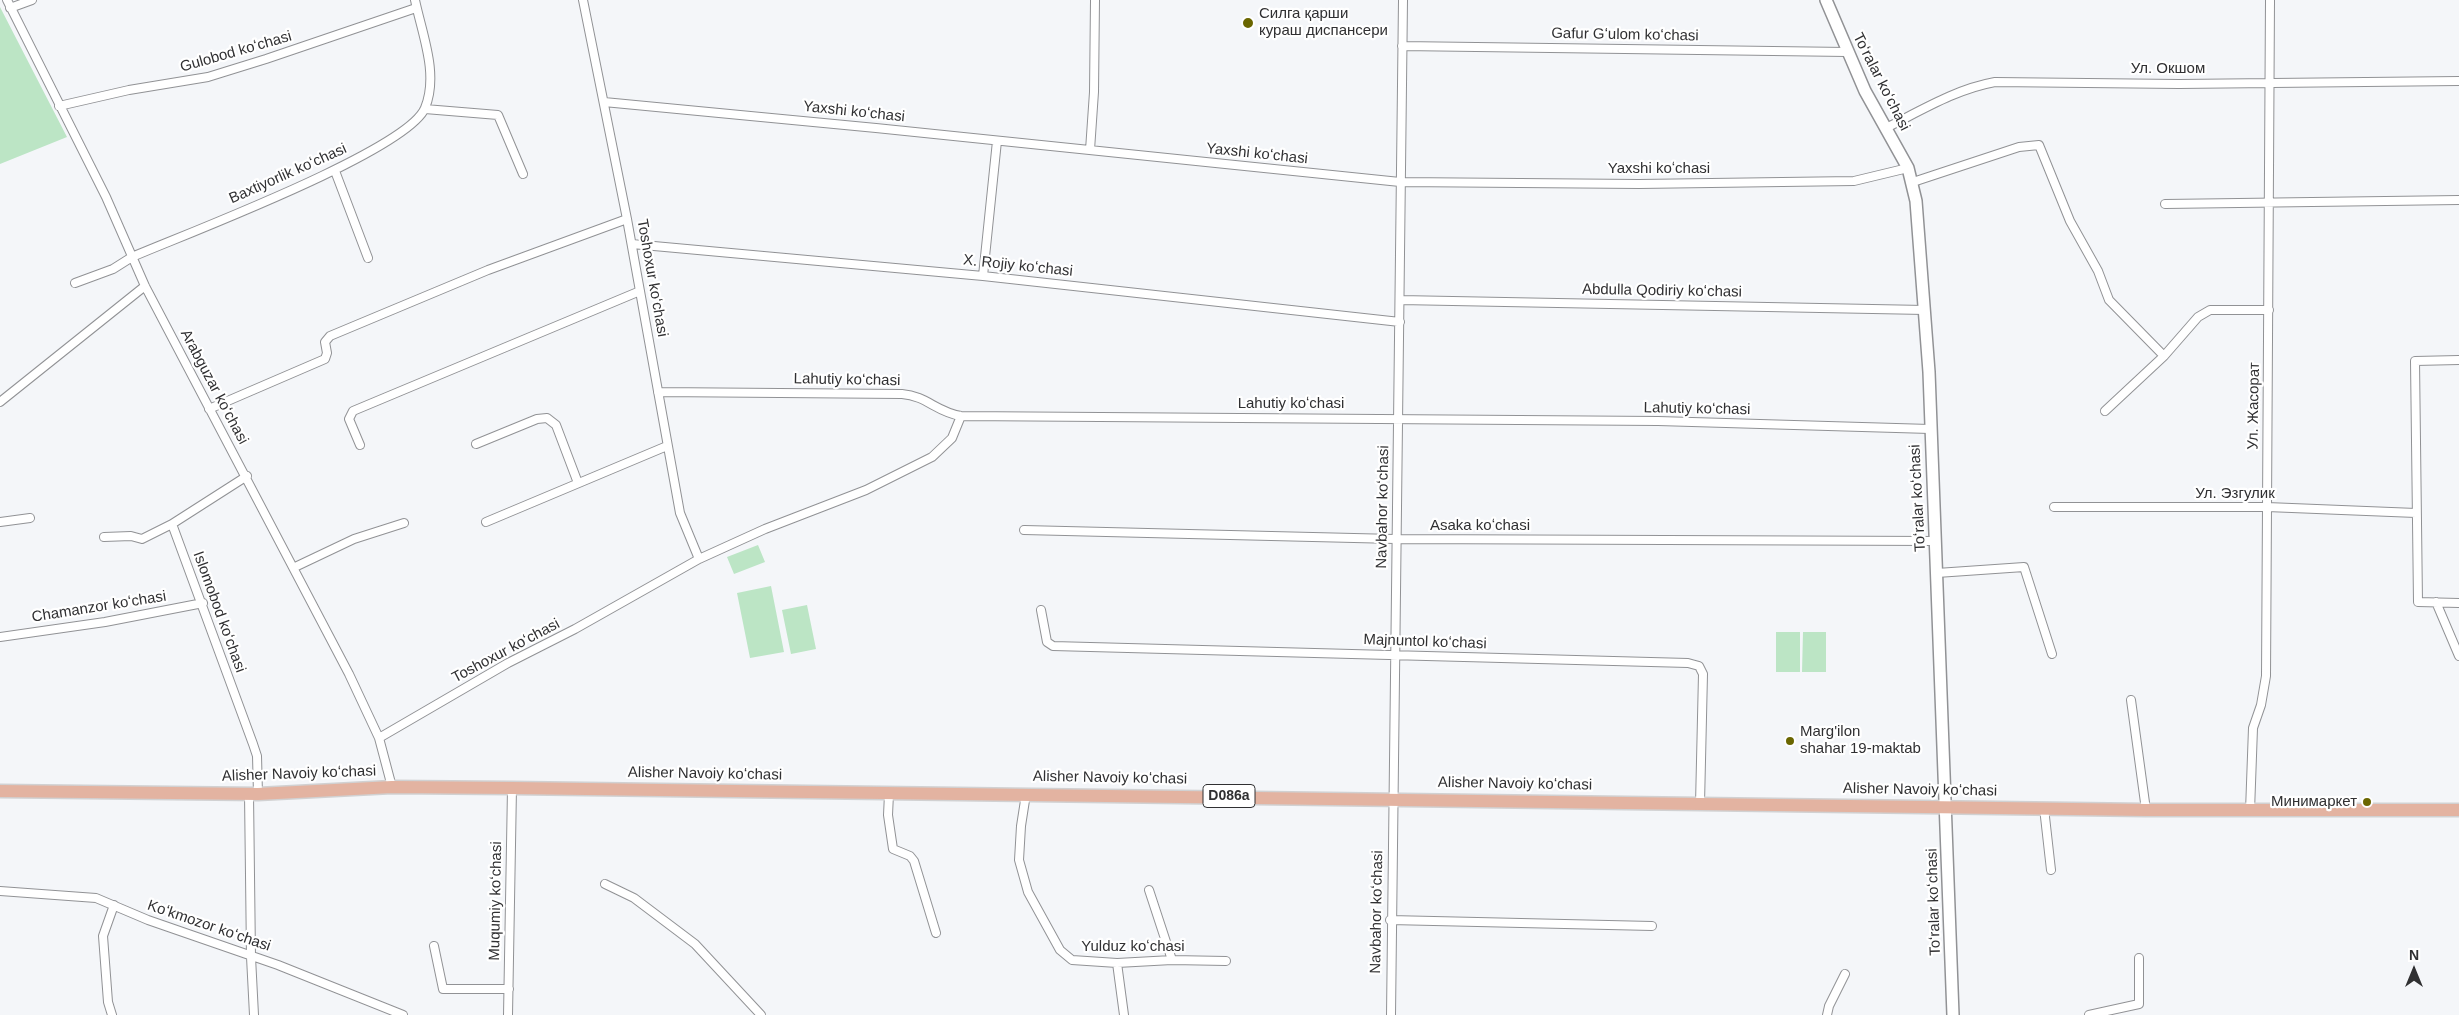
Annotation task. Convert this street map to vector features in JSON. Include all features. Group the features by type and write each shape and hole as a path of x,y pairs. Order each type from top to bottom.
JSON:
{"main road":[{"name":"Toʻralar koʻchasi","path":"1826,0 1865,91 1908,168 1913,182 1925,310 1936,541 1953,1015"},
{"name":"Alisher Navoiy koʻchasi","path":"0,791 254,794 392,787 2146,810 2459,810"}],"street":[{"path":"8,4 32,0"},
{"name":"Toshoxur koʻchasi","path":"583,0 632,244 680,513 698,559"},
{"path":"1090,150 1094,92 1095,0"},
{"name":"Navbahor koʻchasi","path":"1391,1015 1390,920 1395,539 1399,419 1403,0"},
{"name":"Ул. Жасорат","path":"2250,810 2253,728 2262,704 2266,676 2270,0"},
{"name":"Arabguzar koʻchasi","path":"8,4 106,197 145,286 295,567 379,738 392,787"},
{"path":"416,4 430,67 429,92 425,109 498,115 522,174"},
{"name":"Gulobod koʻchasi","path":"59,106 130,90 208,77 416,4"},
{"name":"Gafur Gʻulom koʻchasi","path":"1402,46 1847,52"},
{"name":"Ул. Окшом","path":"1886,128 1955,93 1977,85 1995,82 2179,84 2459,81"},
{"name":"Yaxshi koʻchasi","path":"604,102 1400,182 1639,184 1854,181 1908,168"},
{"name":"Baxtiyorlik koʻchasi","path":"75,283 113,269 132,257 335,170 398,135 411,126 425,109"},
{"path":"983,276 997,141"},
{"path":"1913,182 2018,147 2039,145 2070,221 2098,270 2110,300 2164,356"},
{"path":"335,170 368,258"},
{"path":"2165,204 2459,200"},
{"path":"209,409 325,359 327,353 325,342 330,336 488,270 627,219"},
{"name":"X. Rojiy koʻchasi","path":"632,244 983,276 1400,322"},
{"path":"0,402 145,286"},
{"path":"360,445 349,419 354,411 640,291"},
{"name":"Abdulla Qodiriy koʻchasi","path":"1400,300 1925,310"},
{"path":"2105,411 2164,356 2198,317 2210,310 2269,310"},
{"path":"2459,360 2415,361 2418,602 2459,603"},
{"name":"Lahutiy koʻchasi","path":"658,392 902,394 920,396 941,411 961,416 1658,421 1930,429"},
{"name":"Toshoxur koʻchasi","path":"379,738 508,663 575,629 698,559 866,490 932,457 952,438 961,416"},
{"path":"476,444 537,419 547,418 556,425 578,483"},
{"path":"486,522 667,446"},
{"path":"104,537 131,536 142,539 172,524 246,476"},
{"name":"Ул. Эзгулик","path":"2054,507 2267,507 2416,513"},
{"path":"0,522 30,518"},
{"path":"295,567 354,540 404,523"},
{"name":"Islomobod koʻchasi","path":"172,524 257,756 254,794 251,957 254,1015"},
{"name":"Asaka koʻchasi","path":"1024,530 1395,539 1936,541"},
{"path":"1937,573 2024,567 2052,654"},
{"path":"2436,602 2459,656"},
{"name":"Chamanzor koʻchasi","path":"0,637 105,622 202,603"},
{"name":"Majnuntol koʻchasi","path":"1041,610 1047,642 1053,646 1688,663 1699,666 1703,674 1700,804"},
{"path":"2132,700 2146,810"},
{"name":"Muqumiy koʻchasi","path":"508,1015 512,788"},
{"path":"889,794 888,815 893,849 910,856 914,861 936,933"},
{"name":"Yulduz koʻchasi","path":"1026,794 1021,826 1019,860 1028,892 1060,950 1072,960 1117,963 1172,960 1226,961"},
{"path":"2044,808 2051,870"},
{"path":"605,884 634,898 695,944 761,1015"},
{"path":"1149,890 1172,960"},
{"name":"Koʻkmozor koʻchasi","path":"0,891 96,898 148,920 278,965 403,1015"},
{"path":"112,1015 108,1002 103,936 114,905"},
{"path":"1390,920 1652,926"},
{"path":"434,946 443,989 509,989"},
{"path":"2089,1015 2139,1004 2139,958"},
{"path":"1117,963 1124,1015"},
{"path":"1827,1015 1829,1006 1845,974"}],"green space":[{"path":"0,7 67,137 0,164"},
{"path":"758,545 765,562 734,574 727,557"},
{"path":"771,586 784,652 750,658 737,593"},
{"path":"807,605 816,649 791,654 782,610"},
{"path":"1776,632 1800,632 1800,672 1776,672"},
{"path":"1803,632 1826,632 1826,672 1802,672"}],"place":[{"name":"Силга қарши кураш диспансери","path":"1248,23"},
{"name":"Marg'ilon shahar 19-maktab","path":"1790,741"},
{"name":"Минимаркет","path":"2367,802"}]}
